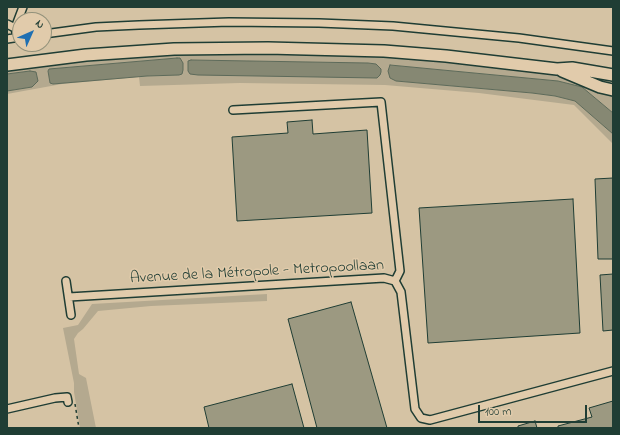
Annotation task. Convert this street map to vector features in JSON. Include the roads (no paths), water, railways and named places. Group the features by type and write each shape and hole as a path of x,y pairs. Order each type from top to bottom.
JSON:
{"highway":[{"path":"7,65 93,54 174,50 268,48 384,51 446,56 558,69 572,68 613,75"},
{"path":"558,69 600,87 613,90"}],"street":[{"path":"52,33 96,27 155,24 229,22 319,23 393,26 474,33 613,51"},
{"path":"233,110 381,102 400,271 395,281"},
{"name":"Avenue de la Métropole - Metropoollaan","path":"69,297 384,278 395,281 401,292 415,409 421,418 430,420 613,371"},
{"path":"66,281 70,315"},
{"path":"7,409 55,398 67,400"}]}
